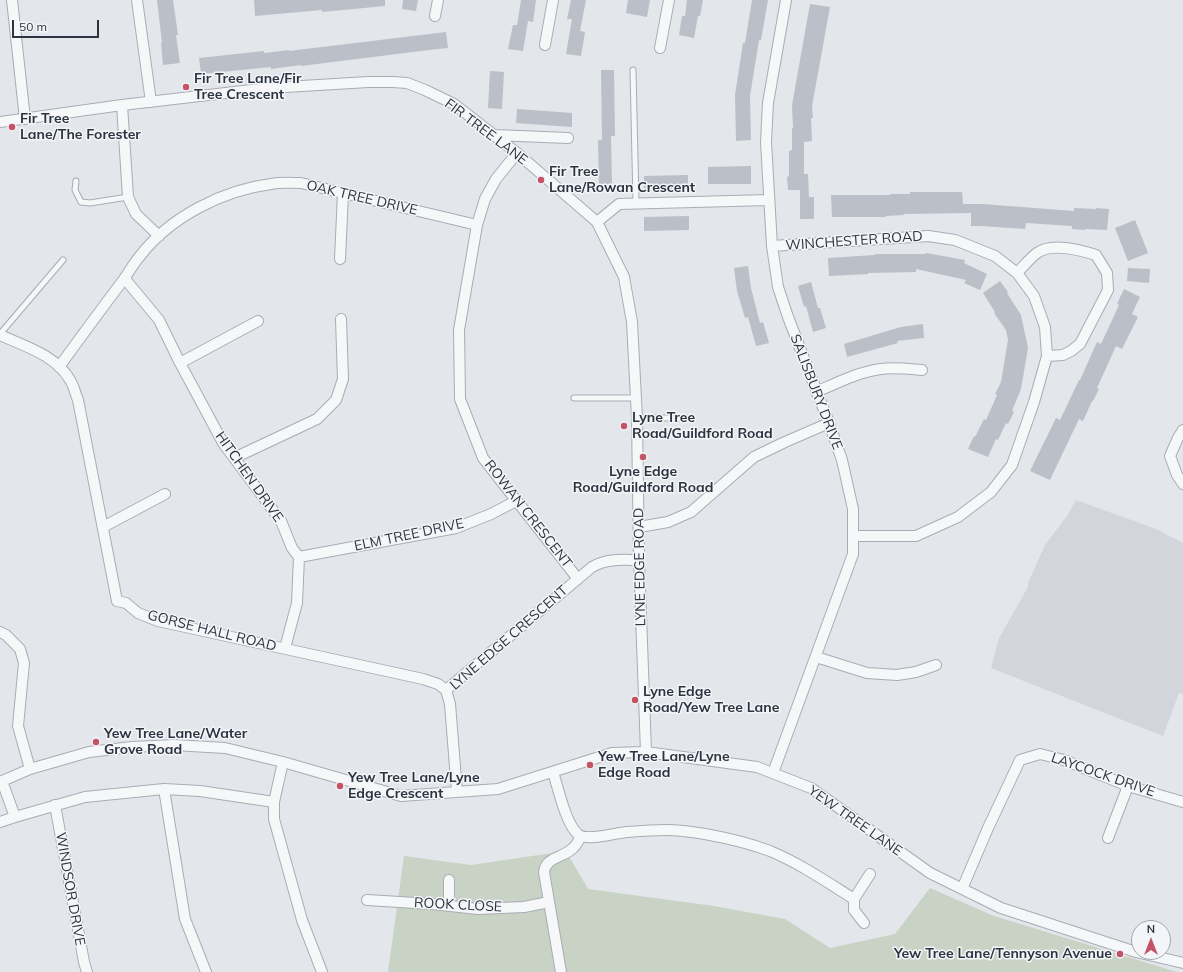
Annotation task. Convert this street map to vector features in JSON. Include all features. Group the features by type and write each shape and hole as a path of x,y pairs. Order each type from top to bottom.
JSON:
{"street":[{"path":"12,0 25,118"},
{"path":"137,0 151,102"},
{"path":"435,16 438,0"},
{"path":"545,45 553,0"},
{"path":"660,48 669,0"},
{"name":"SALISBURY DRIVE","path":"773,773 853,554 853,509 842,460 778,287 772,246 766,142 768,102 786,0"},
{"name":"FIR TREE LANE","path":"0,122 122,105 269,88 368,82 393,82 407,84 425,90 454,104 517,153 597,222"},
{"path":"122,105 128,197 136,214 159,236"},
{"path":"495,135 568,138"},
{"name":"ROWAN CRESCENT","path":"517,153 496,179 485,199 477,225 459,330 460,399 483,458 578,579"},
{"name":"OAK TREE DRIVE","path":"59,367 95,317 125,279 140,255 159,236 184,216 221,196 246,188 272,184 301,183 477,225"},
{"path":"340,259 343,193"},
{"path":"597,222 619,204 769,200"},
{"name":"LYNE EDGE ROAD","path":"597,222 624,277 632,322 637,418 639,560 646,752"},
{"name":"WINCHESTER ROAD","path":"772,246 928,236 955,240 995,256 1017,273 1034,296 1045,327 1047,356 1034,402 1012,466 991,492 958,517 916,536 853,536"},
{"path":"1017,273 1038,252 1051,247 1096,254 1107,273 1108,290 1080,344 1063,355 1047,356"},
{"name":"HITCHEN DRIVE","path":"125,279 159,320 180,363 223,443 281,521 292,548 299,557"},
{"path":"234,458 317,419 336,400 343,379 341,319"},
{"path":"180,363 258,321"},
{"name":"GORSE HALL ROAD","path":"0,335 44,355 59,367 70,380 78,400 117,601 126,603 138,613 158,621 423,679 438,684 446,690"},
{"path":"816,392 867,372 882,369 901,368 922,370"},
{"path":"639,527 668,522 691,512 754,457 785,442 829,424"},
{"path":"1183,430 1170,456 1177,475 1183,484"},
{"path":"103,528 165,494"},
{"name":"ELM TREE DRIVE","path":"299,557 456,528 491,514 516,501"},
{"path":"285,648 297,603 299,557"},
{"name":"LYNE EDGE CRESCENT","path":"457,792 450,704 446,690 592,567 600,562 614,560 639,560"},
{"path":"0,632 6,635 20,649 24,663 18,726 30,769"},
{"path":"816,657 867,673 897,675 916,672 936,665"},
{"name":"YEW TREE LANE","path":"1,781 30,769 89,752 132,746 174,745 225,748 283,762 401,796 498,789 612,753 646,752 757,767 811,788 930,873 1001,908 1136,952 1183,963"},
{"name":"LAYCOCK DRIVE","path":"962,889 988,828 1020,760 1040,754 1064,760 1128,786 1183,802"},
{"path":"283,762 274,802 274,819 302,920 322,972"},
{"path":"553,772 566,815 576,833 581,836 590,837 626,832 667,830 691,832 743,842 770,851 813,873 854,899"},
{"path":"1,781 15,817"},
{"path":"1108,838 1128,786"},
{"path":"0,822 85,797 164,790 200,791 274,802"},
{"path":"164,790 185,919 206,972"},
{"name":"WINDSOR DRIVE","path":"55,805 87,972"},
{"path":"561,972 544,866 550,861 574,848 581,836"},
{"path":"864,923 854,910 854,899 870,874"},
{"path":"449,880 449,906"},
{"name":"ROOK CLOSE","path":"367,900 432,904 478,909 524,907 549,902"}],"lane":[{"path":"632,70 636,203"},
{"path":"76,181 76,190 80,202 90,203 128,197"},
{"path":"0,335 63,260"},
{"path":"574,398 636,398"},
{"path":"637,418 686,418"}],"shaded area":[{"path":"1076,500 1156,529 1183,543 1183,694 1179,693 1163,736 991,668 999,638 1028,587 1028,583 1045,545 1067,516"}],"green space":[{"path":"566,851 588,889 714,906 785,919 830,948 895,934 930,888 994,916 1131,958 1131,960 1138,960 1177,972 388,972 404,856 471,865"}],"building":[{"path":"157,0 173,0 180,63 163,65"},
{"path":"254,0 385,0 385,6 255,16"},
{"path":"403,0 418,0 416,11 402,9"},
{"path":"521,0 536,0 533,22 528,21 523,51 508,49 513,25 517,25"},
{"path":"571,0 586,0 580,31 585,32 581,56 566,54 572,19 567,19"},
{"path":"628,0 650,0 647,17 626,13"},
{"path":"687,0 703,0 694,38 679,35 682,16 685,16"},
{"path":"752,0 768,0 761,40 759,40 750,96 751,140 736,141 735,95 743,43 745,43"},
{"path":"810,4 830,7 812,106 812,141 804,142 804,174 808,174 809,197 814,197 814,219 800,219 800,190 788,190 787,177 789,176 789,151 792,150 792,105"},
{"path":"446,32 448,48 301,66 271,69 271,67 201,74 199,58 264,51 264,53 289,51"},
{"path":"601,70 614,70 615,136 611,136 612,184 599,184 598,140 602,140"},
{"path":"490,71 504,72 502,109 488,108"},
{"path":"517,109 572,113 572,127 516,123"},
{"path":"751,166 751,184 708,184 708,167"},
{"path":"688,175 688,189 644,190 644,176"},
{"path":"910,192 962,192 963,204 1074,211 1074,208 1109,209 1107,230 1072,229 1072,226 1026,223 1025,229 971,226 971,213 904,214 886,217 832,217 831,195 890,195 910,194"},
{"path":"689,216 689,230 644,231 644,217"},
{"path":"1135,220 1148,253 1128,261 1115,228"},
{"path":"926,253 965,260 964,263 987,274 980,290 964,283 966,280 916,269 916,272 868,273 829,276 828,258 875,254"},
{"path":"748,266 751,288 760,323 763,322 769,343 756,346 748,317 745,318 737,291 734,268"},
{"path":"1128,268 1150,269 1149,283 1127,281"},
{"path":"1000,281 1021,315 1028,348 1021,389 1012,411 1014,412 1008,424 1006,423 998,440 996,439 988,457 968,449 984,419 986,420 1001,382 1008,340 1006,330 994,313 995,312 983,293"},
{"path":"811,282 818,308 820,308 826,328 813,332 806,306 804,307 798,286"},
{"path":"1124,289 1140,297 1132,314 1138,317 1122,349 1116,346 1097,388 1099,389 1083,421 1079,419 1050,480 1030,471 1056,418 1060,420 1097,342 1101,344 1119,305 1117,304"},
{"path":"923,324 924,338 897,341 898,343 847,357 844,344 901,327"}],"place":[{"name":"Fir Tree Lane/Fir Tree Crescent","path":"186,87"},
{"name":"Fir Tree Lane/The Forester","path":"12,127"},
{"name":"Fir Tree Lane/Rowan Crescent","path":"541,180"},
{"name":"Lyne Tree Road/Guildford Road","path":"624,426"},
{"name":"Lyne Edge Road/Guildford Road","path":"643,457"},
{"name":"Lyne Edge Road/Yew Tree Lane","path":"635,700"},
{"name":"Yew Tree Lane/Water Grove Road","path":"96,742"},
{"name":"Yew Tree Lane/Lyne Edge Road","path":"590,765"},
{"name":"Yew Tree Lane/Lyne Edge Crescent","path":"340,786"},
{"name":"Yew Tree Lane/Tennyson Avenue","path":"1120,954"}]}
